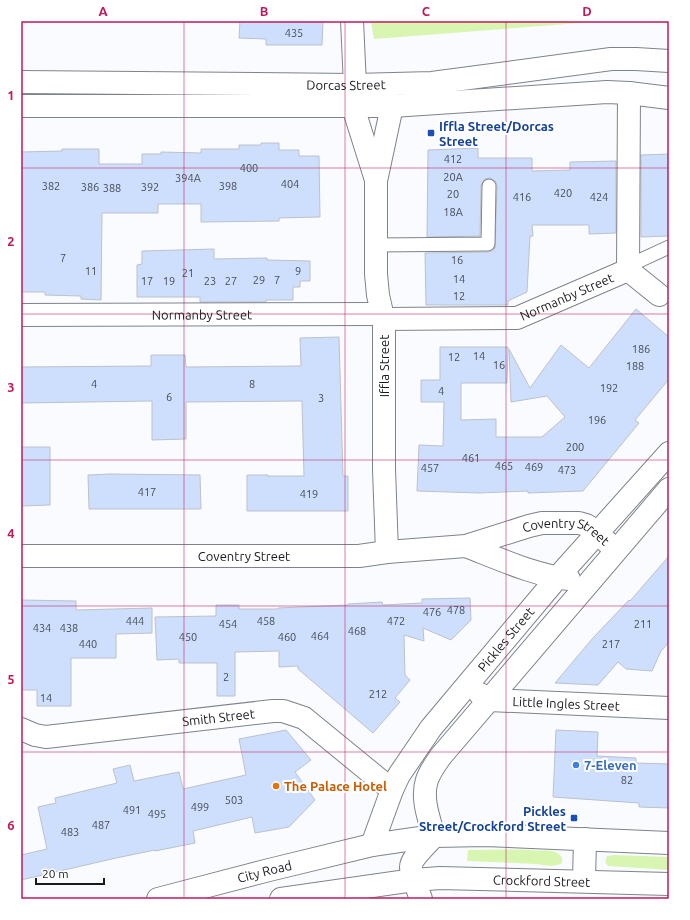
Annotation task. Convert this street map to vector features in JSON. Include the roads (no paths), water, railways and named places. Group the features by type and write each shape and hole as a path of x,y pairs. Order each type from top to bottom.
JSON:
{"street":[{"path":"352,21 355,85"},
{"name":"Dorcas Street","path":"21,82 355,85 432,83 611,59 636,58 669,61"},
{"name":"Dorcas Street","path":"21,106 353,107 549,97 583,93 629,93 669,98"},
{"name":"Normanby Street","path":"629,93 628,268 659,295"},
{"name":"Iffla Street","path":"387,552 384,469 383,316 377,290 376,181 392,106"},
{"name":"Iffla Street","path":"353,107 376,181"},
{"name":"Normanby Street","path":"21,315 517,318 628,268"},
{"name":"Pickles Street","path":"372,845 392,790 403,769 431,728 557,578 669,453"},
{"name":"Pickles Street","path":"434,836 425,801 425,793 427,780 435,765 451,743 669,489"},
{"name":"Coventry Street","path":"21,556 359,556 387,552 466,546 542,523 579,523 588,526 616,550"},
{"name":"Coventry Street","path":"466,546 510,563 557,578 589,581"},
{"name":"Little Ingles Street","path":"467,686 489,700 669,708"},
{"name":"Smith Street","path":"21,729 35,735 46,737 283,711 304,718 392,790"},
{"path":"372,845 434,836 485,835 669,844"},
{"path":"281,899 417,889 411,871 412,863 434,836"},
{"path":"584,881 585,839"},
{"name":"City Road","path":"158,899 372,845"},
{"name":"Crockford Street","path":"417,889 448,878 669,884"}],"lane":[{"path":"376,245 488,244 489,186"},
{"path":"628,268 669,247"}],"place":[{"name":"Iffla Street/Dorcas Street","path":"431,133"},
{"name":"7-Eleven","path":"576,765"},
{"name":"The Palace Hotel","path":"276,786"},
{"name":"Pickles Street/Crockford Street","path":"574,818"}]}
